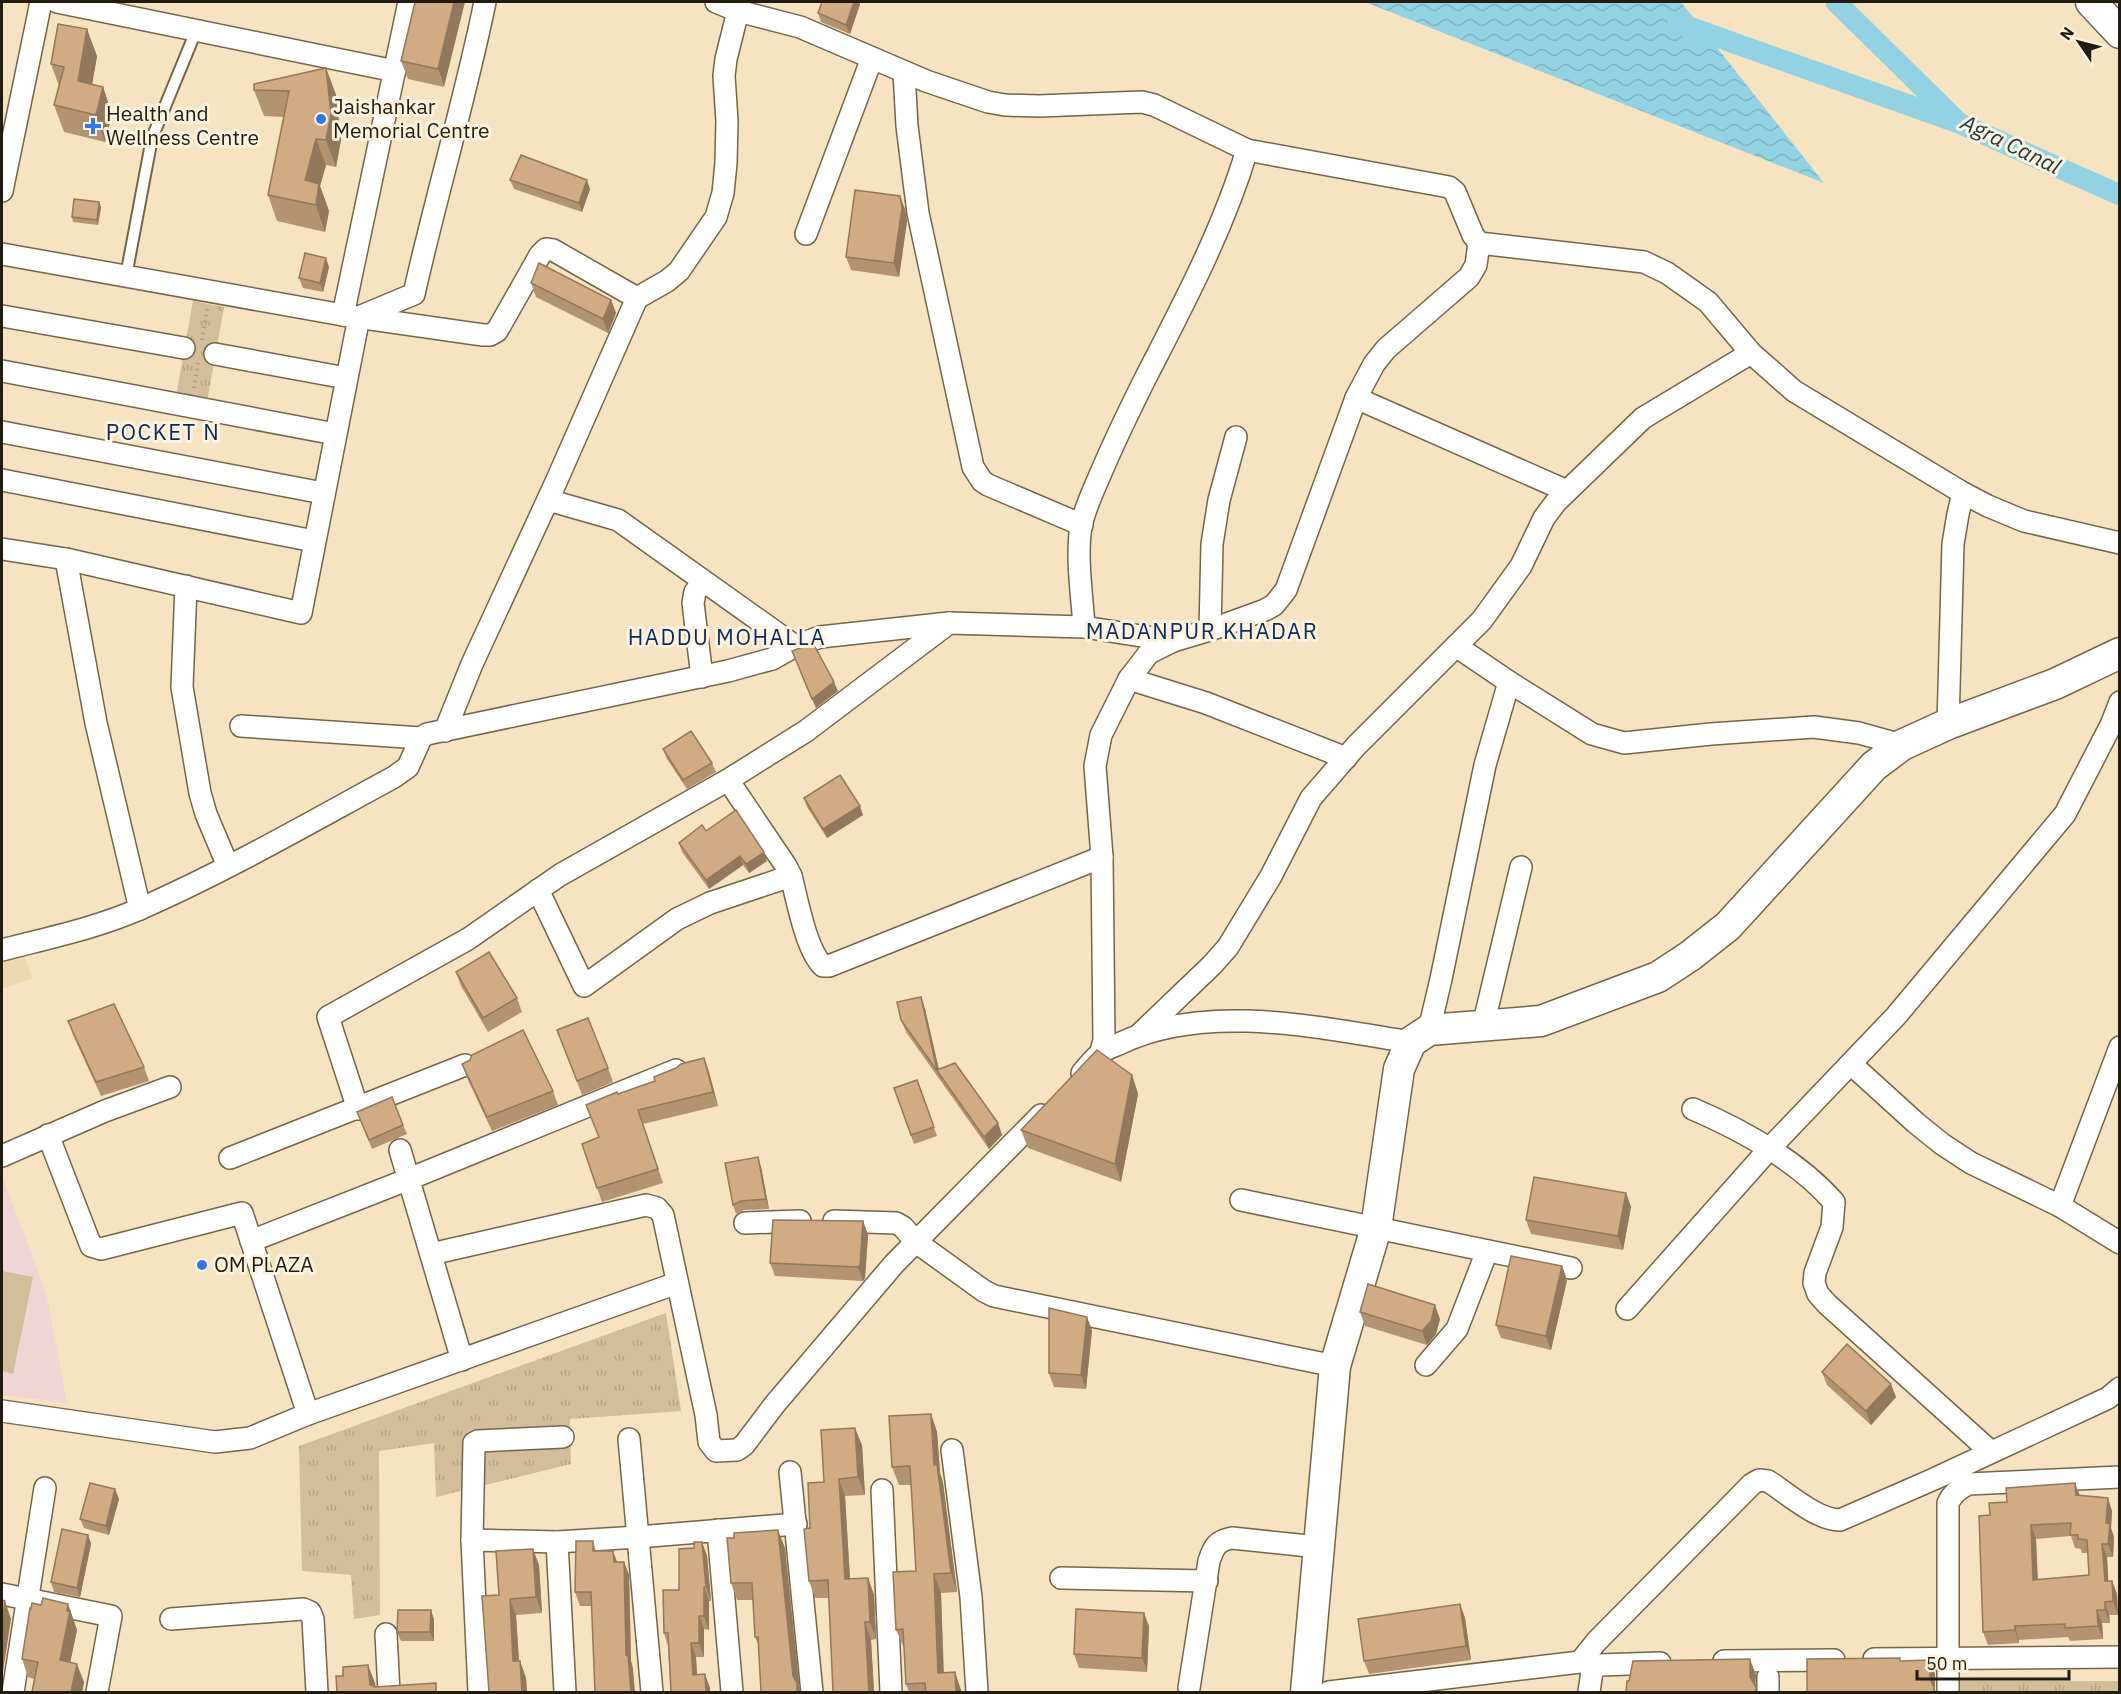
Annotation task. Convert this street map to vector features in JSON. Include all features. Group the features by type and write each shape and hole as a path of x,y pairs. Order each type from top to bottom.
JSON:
{"street":[{"path":"2,191 41,2"},
{"path":"57,2 395,71"},
{"path":"2,549 66,559 301,613 346,378 351,316 409,2"},
{"path":"351,316 414,294 438,190 475,51 485,2"},
{"path":"716,2 738,11 800,27 904,72 988,102 1039,106 1142,102 1154,105 1247,150 1449,187 1455,192 1473,235 1479,243 1476,265 1469,277 1386,349 1374,364 1356,398 1286,590 1274,605 1210,630 1173,641 1149,653 1129,679 1101,735 1097,749 1096,789 1102,857 1104,1040 1101,1052"},
{"path":"2091,2 2120,33"},
{"path":"445,731 472,664 548,500 637,298 680,271 716,217 723,193 726,163 728,121 724,76 738,11"},
{"path":"806,234 872,58"},
{"path":"904,72 918,213 973,467 982,481 988,485 1082,525"},
{"path":"1084,627 1079,548 1089,500 1120,427 1204,260 1247,150"},
{"path":"1479,243 1644,262 1667,273 1708,302 1751,353 1794,391 1964,493 2024,521 2120,543"},
{"path":"2,254 351,316 490,335 497,331 544,250 549,249 637,298"},
{"path":"2,316 184,348"},
{"path":"1140,1034 1228,947 1271,876 1311,798 1346,758 1482,620 1521,566 1544,518 1556,502 1643,418 1751,353"},
{"path":"215,354 346,378"},
{"path":"2,371 335,434"},
{"path":"1356,398 1567,491"},
{"path":"2,432 323,493"},
{"path":"1210,630 1212,544 1219,500 1236,437"},
{"path":"2,480 314,541"},
{"path":"1948,724 1953,544 1964,493"},
{"path":"548,500 618,520 795,646"},
{"path":"66,559 96,723 140,909"},
{"path":"702,677 693,603 695,592 703,581"},
{"path":"186,586 182,687 200,793 206,814 228,866"},
{"path":"2,951 96,925 140,909 228,866 394,777 408,767 421,738 427,734 702,677 772,658 820,637 949,623 1084,627 1173,641"},
{"path":"358,1109 328,1017 468,939 560,875 728,780 831,714 949,623"},
{"path":"1456,646 1592,734 1624,743 1711,734 1814,728 1859,733 1902,745"},
{"path":"1068,1087 1101,1052 1140,1034 1199,1021 1228,1021 1420,1036 1483,1026 1545,1020 1658,977 1690,956 1728,926 1874,766 1902,745 1948,724 2055,684 2120,653"},
{"path":"1129,679 1206,703 1346,758"},
{"path":"1306,1692 1335,1366 1376,1228 1399,1069 1420,1036 1442,979 1485,765 1509,682"},
{"path":"1627,1309 1770,1148 1896,1016 2065,814 2111,725 2120,702"},
{"path":"241,726 421,738"},
{"path":"728,780 786,866 791,876 807,934 818,961 823,966 829,966 1102,857"},
{"path":"1483,1026 1521,867"},
{"path":"538,890 584,986 677,919 710,903 791,876"},
{"path":"2060,1206 2120,1047"},
{"path":"1851,1064 1942,1144 1971,1163 2060,1206 2120,1243"},
{"path":"230,1158 465,1065"},
{"path":"251,1241 676,1070"},
{"path":"2,1156 48,1135 170,1087"},
{"path":"431,1254 646,1204 657,1208 663,1215 706,1415 709,1442 716,1451 736,1450 744,1445 775,1404 894,1264 1052,1104"},
{"path":"1693,1109 1724,1122 1770,1148 1825,1191 1834,1202 1832,1227 1815,1273 1814,1284 1818,1293 1827,1304 1992,1452"},
{"path":"48,1135 91,1246 95,1248 242,1213 308,1414"},
{"path":"400,1150 462,1360"},
{"path":"1241,1200 1570,1268"},
{"path":"745,1222 896,1223 903,1227 916,1242 994,1296 1335,1366"},
{"path":"1426,1365 1457,1329 1487,1251"},
{"path":"2,1411 215,1442 250,1438 308,1414 677,1283"},
{"path":"1329,1692 1395,1688 1580,1662 1604,1634 1752,1484 1759,1480 1768,1481 1831,1520 1840,1520 2108,1398 2120,1388"},
{"path":"479,1692 472,1540 474,1443 563,1437"},
{"path":"629,1439 652,1692"},
{"path":"952,1450 971,1598 977,1692"},
{"path":"790,1472 812,1692"},
{"path":"1948,1692 1948,1503 1951,1496 1968,1484 2120,1477"},
{"path":"13,1692 45,1488"},
{"path":"882,1490 891,1692"},
{"path":"472,1540 557,1542 796,1524"},
{"path":"718,1530 732,1692"},
{"path":"1189,1688 1211,1554 1220,1540 1232,1538 1318,1547"},
{"path":"557,1542 565,1692"},
{"path":"1060,1578 1207,1581"},
{"path":"2,1593 111,1616 97,1692"},
{"path":"171,1619 303,1609 310,1612 313,1619 317,1692"},
{"path":"386,1634 389,1692"},
{"path":"1707,1662 2120,1658"},
{"path":"1590,1686 1592,1671 1599,1665 1683,1662"}],"lane":[{"path":"126,276 152,138 196,31"}],"shaded area":[{"path":"24,956 33,978 2,989 2,962"},
{"path":"2,1176 46,1293 67,1403 2,1395"}],"green space":[{"path":"193,301 224,307 207,402 176,396"},
{"path":"2,1271 33,1277 13,1374 2,1371"},
{"path":"666,1313 681,1411 570,1419 571,1464 436,1497 434,1443 379,1451 380,1615 354,1619 351,1575 302,1571 299,1446"},
{"path":"1951,1681 2119,1681 2119,1692 1951,1692"}],"water":[{"path":"1365,2 1681,2 1824,183"}],"building":[{"path":"415,2 454,2 438,69 401,61"},
{"path":"822,2 854,2 846,25 818,13"},
{"path":"58,24 87,29 78,81 103,87 96,115 54,105 64,67 51,64"},
{"path":"326,68 331,114 326,140 316,139 305,180 319,184 316,205 268,195 289,91 254,90 254,84"},
{"path":"521,155 587,180 579,203 510,180"},
{"path":"855,190 900,196 902,208 894,263 846,257"},
{"path":"74,199 99,202 97,220 72,217"},
{"path":"305,253 326,258 320,283 299,278"},
{"path":"539,263 611,300 603,319 531,283"},
{"path":"813,643 834,682 812,699 792,651"},
{"path":"691,731 712,763 683,780 663,749"},
{"path":"840,775 860,806 823,829 804,798"},
{"path":"736,810 764,852 746,864 740,856 706,880 679,843 702,825 706,831"},
{"path":"489,952 517,998 483,1018 456,972"},
{"path":"921,997 937,1070 955,1063 998,1123 984,1137 901,1020 897,1002"},
{"path":"114,1004 144,1067 96,1082 68,1021"},
{"path":"588,1018 608,1068 577,1081 557,1030"},
{"path":"523,1030 553,1091 487,1117 462,1064 470,1060 472,1055"},
{"path":"1097,1050 1132,1075 1115,1164 1021,1130"},
{"path":"704,1058 713,1092 638,1110 658,1169 597,1188 582,1144 599,1137 586,1105 617,1092 618,1094 655,1081 654,1077 681,1064"},
{"path":"917,1080 934,1127 911,1135 894,1088"},
{"path":"392,1097 403,1125 369,1140 357,1112"},
{"path":"758,1157 766,1199 741,1201 733,1205 725,1163"},
{"path":"1534,1177 1626,1193 1618,1236 1526,1220"},
{"path":"773,1220 863,1221 860,1265 858,1267 770,1263"},
{"path":"1511,1256 1562,1266 1546,1336 1496,1325"},
{"path":"1368,1284 1435,1305 1431,1321 1422,1331 1360,1312"},
{"path":"1049,1308 1087,1317 1081,1375 1049,1373"},
{"path":"1847,1344 1891,1384 1866,1411 1822,1372"},
{"path":"931,1414 934,1465 937,1464 951,1573 934,1574 938,1673 955,1672 956,1692 926,1692 925,1683 906,1684 903,1629 896,1630 893,1572 916,1571 910,1466 892,1467 889,1416"},
{"path":"855,1428 858,1477 839,1479 845,1579 868,1578 870,1622 865,1622 869,1692 833,1692 828,1580 809,1581 804,1529 810,1528 808,1483 824,1482 821,1430"},
{"path":"90,1483 115,1489 106,1526 80,1519"},
{"path":"2075,1483 2076,1495 2108,1498 2106,1523 2110,1524 2108,1544 2102,1544 2105,1581 2112,1581 2113,1601 2105,1602 2105,1610 2097,1610 2098,1626 2065,1628 2065,1624 2015,1626 2015,1630 1983,1632 1979,1516 1990,1515 1989,1503 2007,1502 2006,1488","holes":["2071,1523 2070,1535 2078,1535 2078,1539 2087,1540 2089,1575 2033,1580 2031,1525"]},
{"path":"62,1529 88,1535 77,1588 51,1582"},
{"path":"778,1530 793,1676 797,1683 797,1692 761,1692 752,1583 731,1583 727,1538 734,1538 734,1533"},
{"path":"576,1541 593,1541 593,1551 613,1551 614,1562 624,1562 626,1655 628,1655 631,1692 595,1692 591,1592 575,1592"},
{"path":"694,1542 702,1542 706,1587 704,1587 704,1616 699,1616 699,1643 691,1643 693,1675 705,1674 706,1692 671,1692 668,1633 664,1633 663,1590 679,1590 679,1549 694,1548"},
{"path":"533,1549 536,1597 510,1599 513,1661 520,1661 522,1692 489,1692 482,1596 499,1595 496,1551"},
{"path":"43,1598 68,1604 67,1611 70,1611 60,1660 77,1664 71,1692 32,1692 38,1662 22,1659 30,1608 32,1603 41,1605"},
{"path":"2,1600 5,1601 2,1623"},
{"path":"1460,1604 1466,1646 1364,1661 1358,1619"},
{"path":"1076,1609 1144,1613 1142,1658 1074,1654"},
{"path":"398,1610 431,1610 430,1632 397,1632"},
{"path":"1900,1658 1900,1661 1930,1660 1930,1679 1934,1692 1807,1692 1807,1659"},
{"path":"1750,1659 1750,1677 1756,1687 1756,1692 1626,1692 1633,1661"},
{"path":"368,1665 370,1685 374,1687 436,1683 436,1692 337,1692 336,1676 343,1676 343,1667"}],"waterway":[{"name":"Agra Canal","path":"1836,2 1959,123 2120,195"},
{"path":"1678,23 1959,123"}],"place":[{"name":"Jaishankar Memorial Centre","path":"321,119"},
{"name":"Health and Wellness Centre","path":"93,126"},
{"name":"OM PLAZA","path":"202,1265"}],"district":[{"name":"POCKET N","path":"163,432"},
{"name":"MADANPUR KHADAR","path":"1202,631"},
{"name":"HADDU MOHALLA","path":"727,637"}]}
